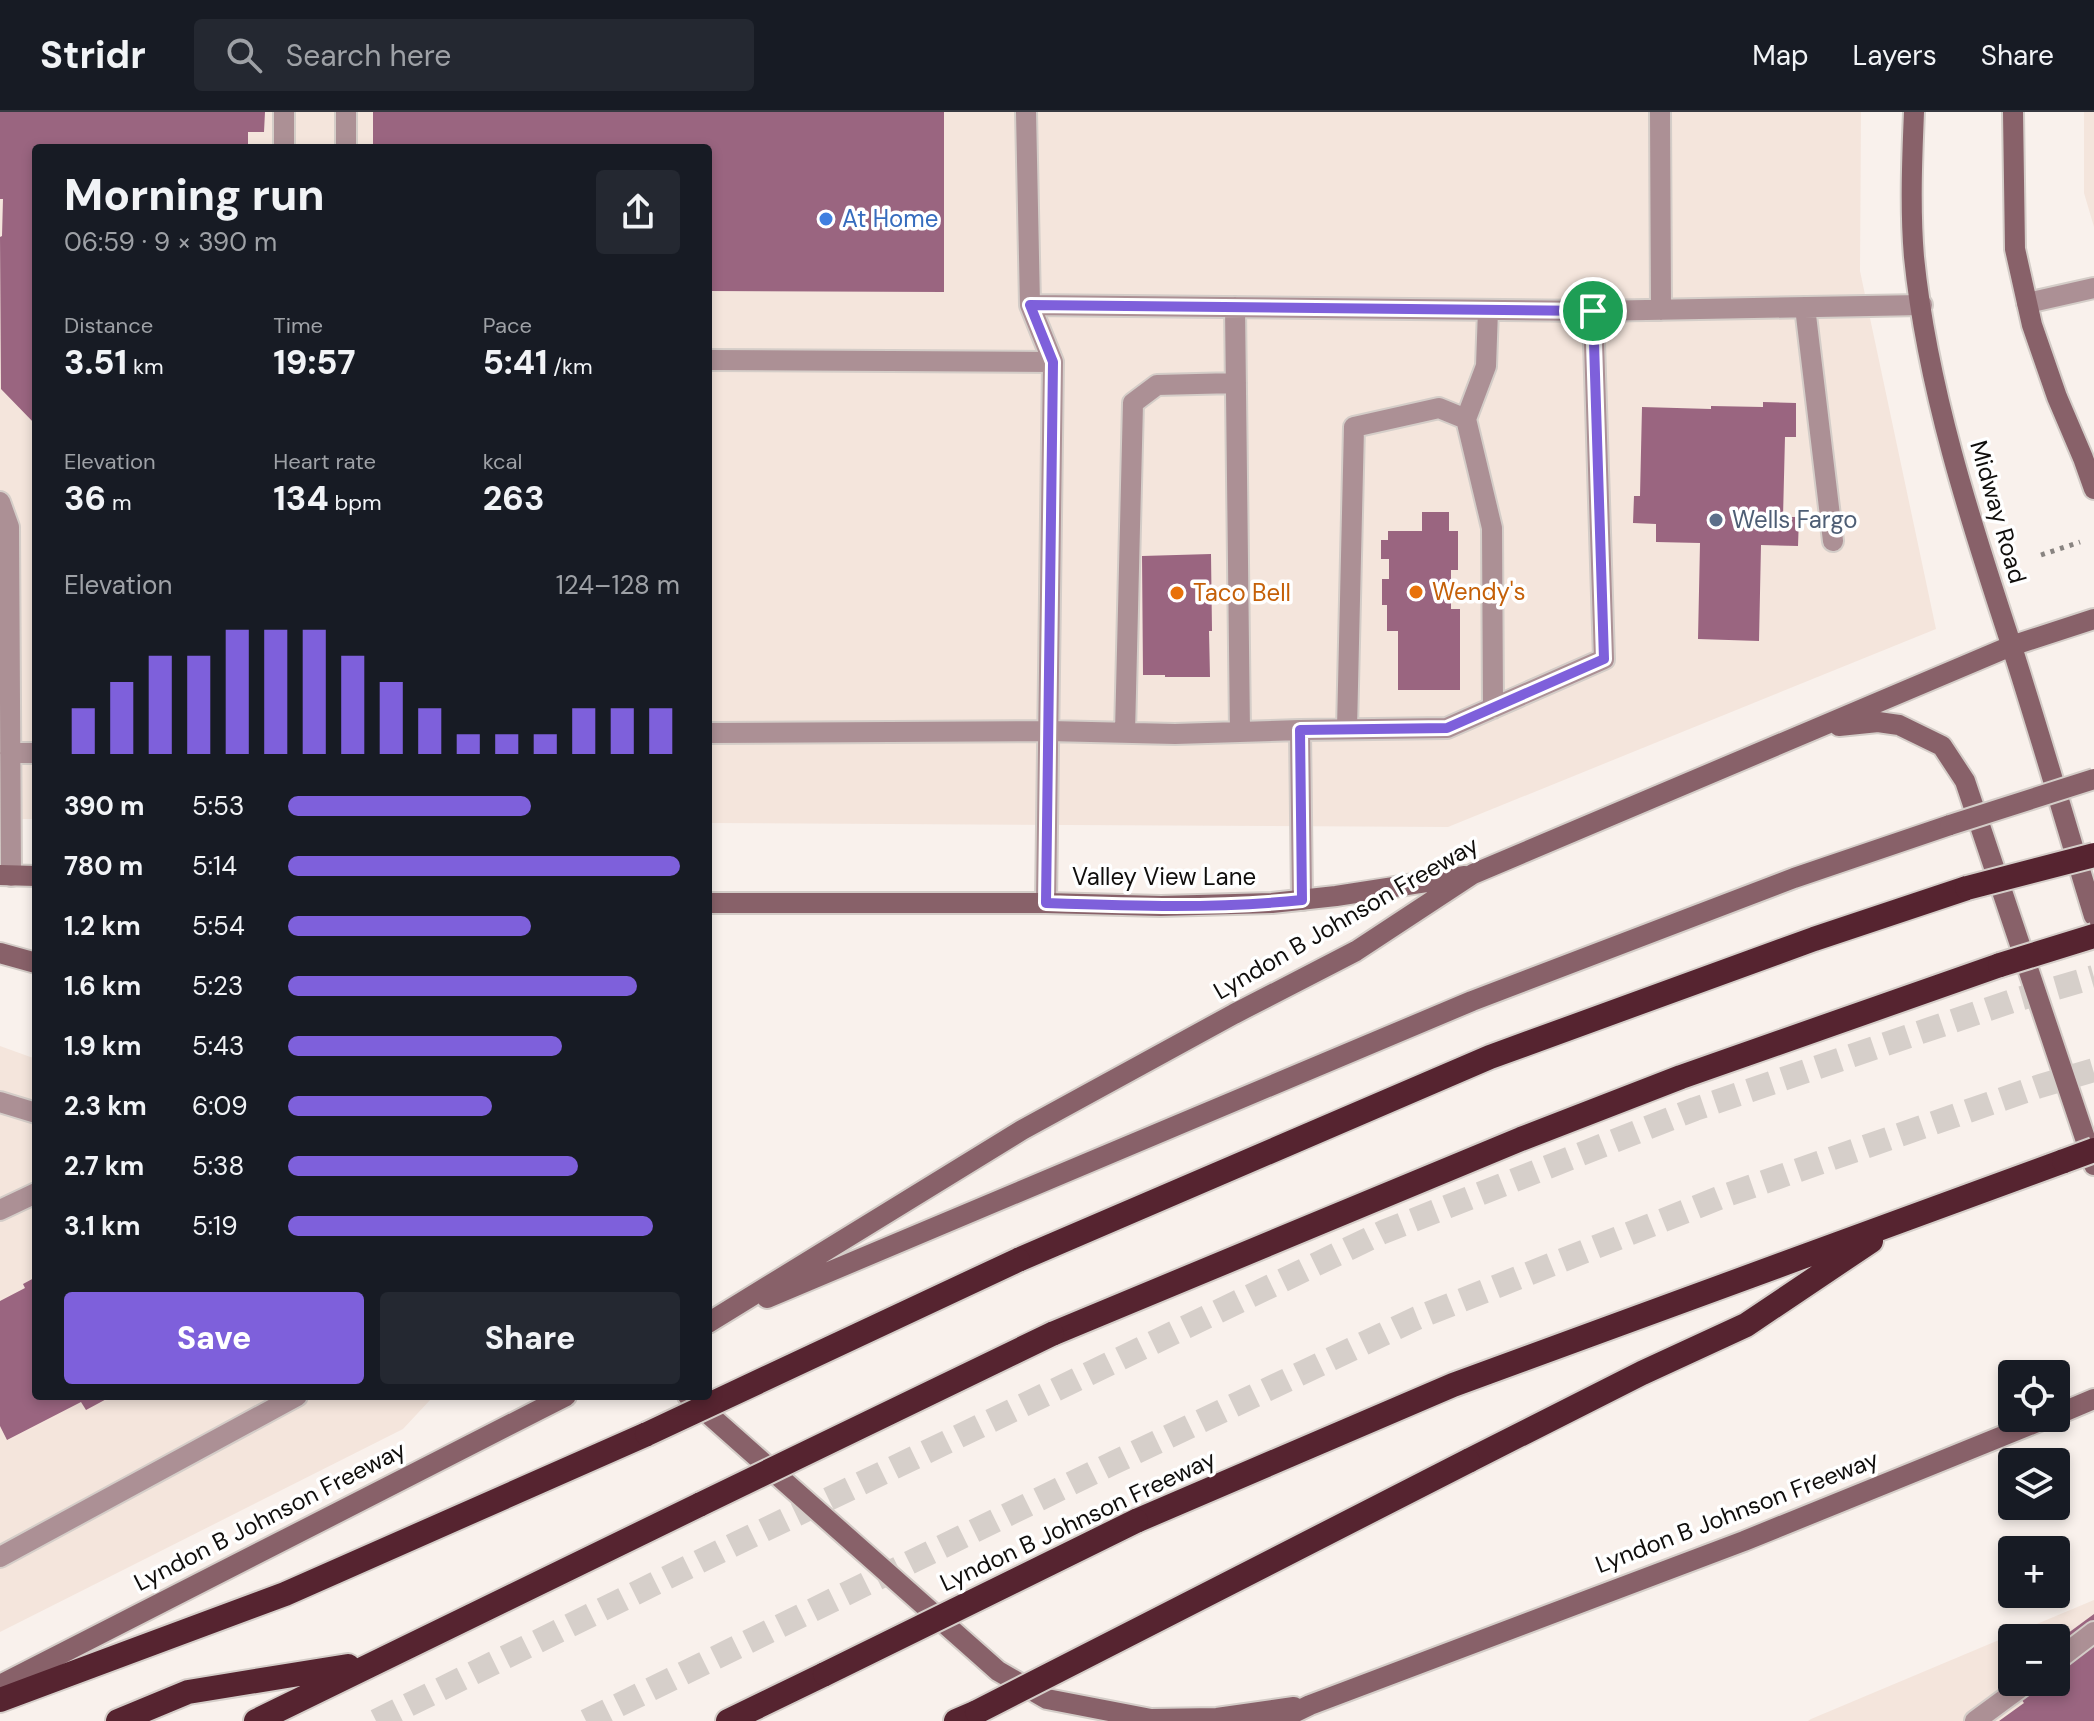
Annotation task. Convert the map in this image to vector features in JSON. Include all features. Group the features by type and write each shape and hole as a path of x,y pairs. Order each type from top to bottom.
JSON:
{"highway":[{"path":"0,1700 285,1594 647,1434 1018,1260 1490,1057 1814,939 1967,888 2094,855"},
{"path":"256,1721 1052,1334 1521,1139 1681,1077 2000,965 2094,936"},
{"name":"Lyndon B Johnson Freeway","path":"728,1721 1136,1521 1453,1385 2094,1150"},
{"path":"967,1716 1642,1373 1746,1325 1902,1220"},
{"path":"118,1721 188,1692 374,1662"}],"main road":[{"name":"Midway Road","path":"1914,112 1914,256 1933,374 1982,559 2094,916"},
{"path":"2013,112 2015,249 2032,325 2057,397 2089,456 2094,489"},
{"name":"Lyndon B Johnson Freeway","path":"712,1321 1022,1130 1356,951 1473,874 2011,646 2094,619"},
{"path":"1815,728 1878,722 1899,725 1942,746 1950,757 1965,781 2094,1165"},
{"path":"712,1321 1472,1001 1794,878 2094,779"},
{"name":"Valley View Lane","path":"712,903 1161,906 1272,903 1473,874"},
{"path":"5,875 32,876"},
{"path":"0,953 32,962"},
{"path":"2070,1409 2094,1399"},
{"name":"Lyndon B Johnson Freeway","path":"0,1685 558,1400"},
{"name":"Lyndon B Johnson Freeway","path":"693,1400 998,1671 1047,1699 1151,1719 1217,1718 1310,1705"},
{"name":"Lyndon B Johnson Freeway","path":"1277,1721 1310,1705 1744,1541 2013,1432"}],"lane":[{"path":"284,112 284,144"},
{"path":"346,112 346,144"},
{"path":"1026,112 1030,305 1053,362 1046,903"},
{"path":"1660,112 1661,310"},
{"path":"2027,303 2094,288"},
{"path":"1030,305 1593,311 1922,305"},
{"path":"1235,307 1240,732"},
{"path":"1805,307 1833,541"},
{"path":"1488,310 1486,366 1466,419 1492,528 1493,708"},
{"path":"712,733 1125,733 1447,728 1604,659 1593,311"},
{"path":"712,360 1053,362"},
{"path":"1125,733 1133,403 1157,385 1236,383"},
{"path":"1347,729 1354,427 1439,408 1466,419"},
{"path":"0,502 9,527 5,727 10,753 5,875"},
{"path":"1300,730 1302,900"},
{"path":"10,753 32,753"},
{"path":"0,1102 32,1112"},
{"path":"0,1210 32,1195"},
{"path":"0,1557 290,1400"},
{"path":"2070,1650 2094,1632"},
{"path":"1975,1721 2009,1696"}],"path":[{"path":"2041,555 2080,542"}],"shaded area":[{"path":"0,112 1861,112 1860,271 1936,629 1448,827 712,823 712,144 32,144 32,819 0,819"},
{"path":"2084,112 2094,112 2094,227 2084,193"},
{"path":"0,1046 32,1058 32,1400 430,1400 403,1429 0,1632"},
{"path":"2094,1600 2094,1721 1808,1721 1998,1640 1998,1696 2070,1696 2070,1624 2037,1624"}],"building":[{"path":"0,112 265,112 264,132 248,132 248,144 32,144 32,421 1,389 0,237 3,199 0,199"},
{"name":"At Home","path":"373,112 944,112 944,292 712,291 712,144 373,144"},
{"name":"Wells Fargo","path":"1763,402 1796,403 1796,437 1785,437 1783,517 1799,517 1798,546 1761,545 1759,641 1698,639 1700,543 1656,542 1656,524 1633,523 1634,496 1640,496 1642,407 1763,407"},
{"name":"Wendy's","path":"1422,512 1449,512 1449,531 1458,531 1458,570 1451,570 1451,609 1460,609 1460,690 1398,690 1398,631 1387,631 1387,605 1382,605 1382,579 1389,579 1389,559 1381,559 1381,540 1388,540 1388,531 1422,531"},
{"name":"Taco Bell","path":"1211,554 1210,677 1143,675 1142,556"},
{"path":"32,1279 32,1400 105,1400 86,1410 81,1402 7,1440 0,1426 0,1301 25,1288 23,1284"},
{"path":"2094,1614 2094,1721 1999,1721 2024,1703 2019,1696 2070,1696 2070,1632"}],"tunnel":[{"path":"376,1721 1383,1232 1695,1109 2012,1001 2094,977"},
{"path":"586,1721 1417,1318 1724,1196 2094,1070"}],"place":[{"name":"At Home","path":"826,219"},
{"name":"Wells Fargo","path":"1716,520"},
{"name":"Wendy's","path":"1416,592"},
{"name":"Taco Bell","path":"1177,593"}],"route":[{"path":"1030,305 1593,311 1604,659 1447,728 1300,730 1302,900 1161,906 1046,903 1053,362 1030,305"}]}
